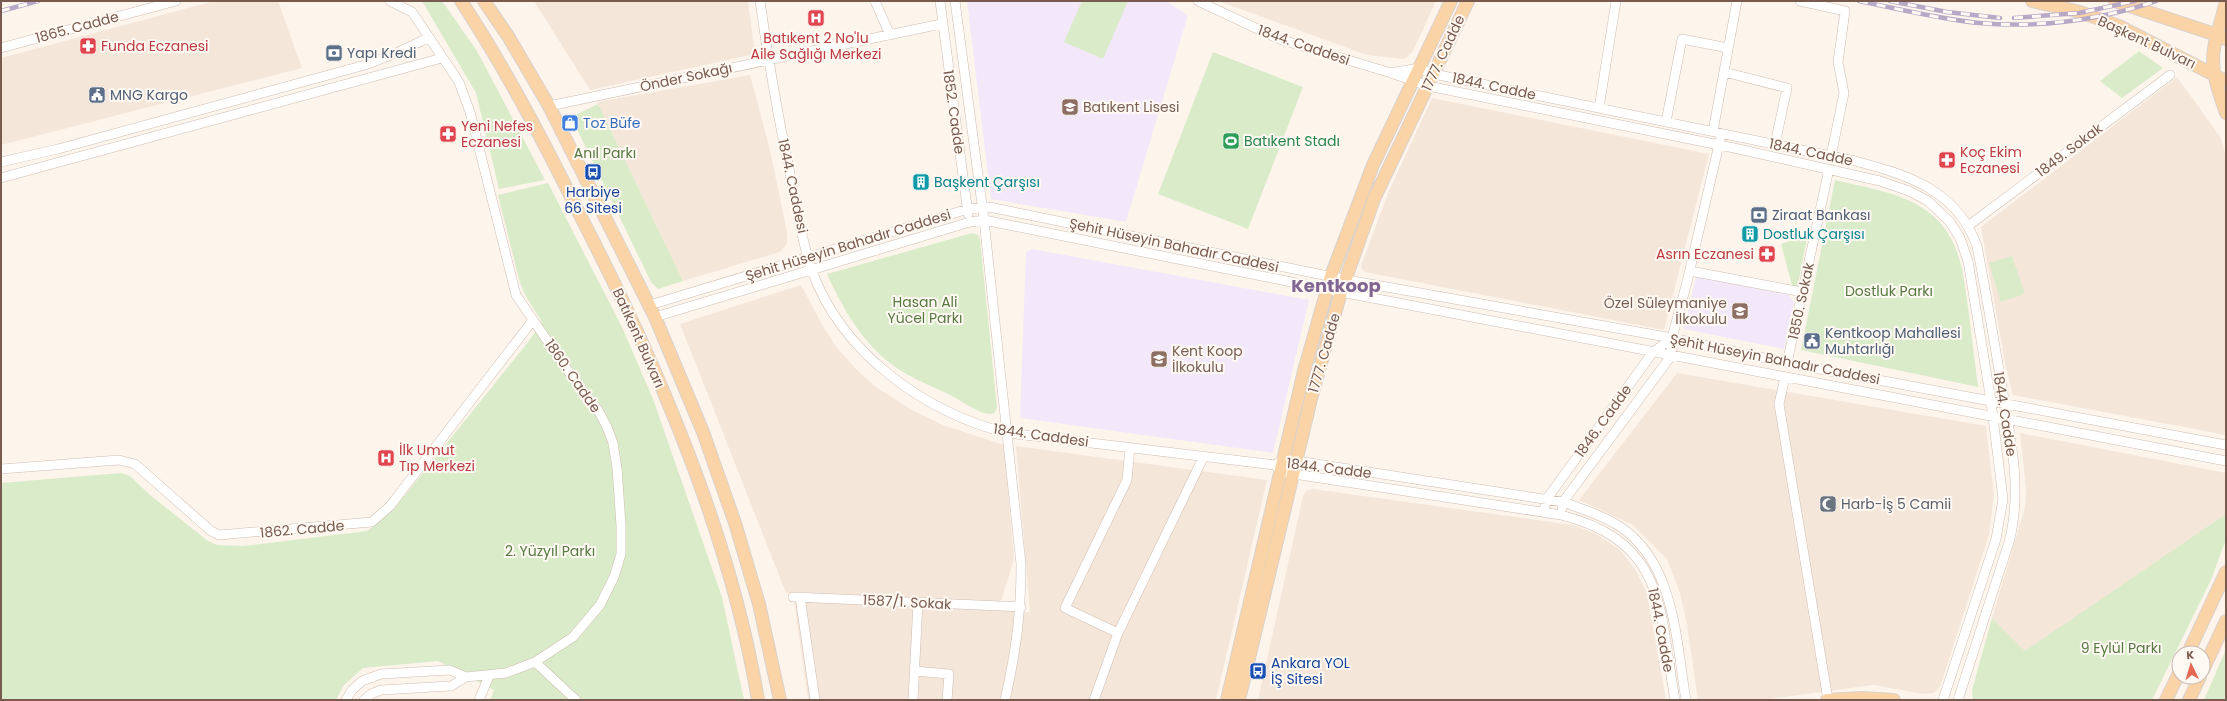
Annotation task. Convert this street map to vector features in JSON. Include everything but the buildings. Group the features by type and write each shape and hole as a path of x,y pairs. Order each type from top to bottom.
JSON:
{"main road":[{"name":"Batıkent Bulvarı","path":"460,1 489,44 528,112 639,333 683,440 715,530 738,609 758,700"},
{"name":"Batıkent Bulvarı","path":"484,1 508,36 549,106 650,305 703,432 735,523 759,604 780,700"},
{"name":"1777. Cadde","path":"1227,700 1283,468 1304,371 1330,276 1361,193 1451,1"},
{"name":"1777. Cadde","path":"1283,468 1296,461 1311,398 1341,292 1374,199 1468,1"},
{"name":"Başkent Bulvarı","path":"2032,1 2080,12 2119,26 2226,81"},
{"name":"Başkent Bulvarı","path":"2115,1 2221,37"},
{"path":"2226,2 2221,37 2212,57 2213,74 2226,113"},
{"name":"1777. Cadde","path":"1239,700 1283,468"},
{"path":"2192,645 2226,572"},
{"path":"2211,653 2226,621"},
{"path":"2166,700 2173,685"},
{"path":"2189,700 2196,685"},
{"path":"1828,700 1862,698 1894,700"}],"street":[{"name":"1865. Cadde","path":"1,48 176,1"},
{"path":"390,1 412,12"},
{"name":"1860. Cadde","path":"346,700 352,690 362,681 380,674 450,670 466,677 489,676 506,673 535,662 573,637 600,605 618,565 622,540 616,461 607,427 598,410 568,371 523,307 511,284 465,95 412,12 402,1"},
{"name":"1860. Cadde","path":"409,1 412,12"},
{"name":"1844. Caddesi","path":"760,1 768,60 808,257 812,270 834,316 858,346 882,369 949,412 978,425 1007,433 1204,456 1283,468"},
{"path":"874,1 890,35"},
{"name":"1852. Cadde","path":"940,1 970,222"},
{"name":"1852. Cadde","path":"955,1 984,220 1021,564 1021,607 1016,652 1004,700"},
{"path":"1599,108 1616,1"},
{"path":"1672,356 1672,338 1690,271 1719,145 1717,132 1724,72 1737,1"},
{"path":"1800,1 1845,11 1838,62 1844,93 1831,156"},
{"name":"1844. Caddesi","path":"1203,2 1279,39 1391,73"},
{"name":"Önder Sokağı","path":"549,106 942,24"},
{"path":"1,162 58,149 365,64 396,53 428,38"},
{"path":"1666,122 1682,39 1728,48"},
{"path":"1,178 442,58"},
{"path":"1391,73 1419,68"},
{"name":"1844. Cadde","path":"1419,68 1434,74 1775,144 1892,171 1920,182 1942,196 1956,209 1968,226 1977,246 2005,403 2016,483 2014,520 1958,700"},
{"path":"1724,72 1787,88 1775,144"},
{"name":"1844. Cadde","path":"1391,73 1428,86 1719,145 1880,180 1909,191 1935,206 1954,227 1960,238 1968,261 1991,401 2002,484 2002,514 1996,539 1943,700"},
{"name":"1849. Sokak","path":"1968,226 2170,75"},
{"name":"1850. Sokak","path":"1787,362 1829,169"},
{"name":"Şehit Hüseyin Bahadır Caddesi","path":"650,305 982,206 1442,298 1672,338 1787,362 2226,445"},
{"name":"Şehit Hüseyin Bahadır Caddesi","path":"655,317 970,222 984,220 1341,292 2226,461"},
{"path":"1690,271 1802,292"},
{"name":"1862. Cadde","path":"1,469 119,460 128,461 135,464 211,531 219,535 372,522 390,506 533,320"},
{"name":"1846. Cadde","path":"1544,512 1546,500 1653,352 1672,338"},
{"name":"1846. Cadde","path":"1561,515 1563,502 1672,356"},
{"path":"1785,377 1778,404 1828,700"},
{"path":"1118,633 1065,608 1127,480 1130,447"},
{"path":"1094,700 1118,633 1204,456"},
{"name":"1844. Cadde","path":"1296,461 1563,502 1595,514 1619,526 1636,540 1651,557 1662,578 1669,598 1686,700"},
{"name":"1844. Cadde","path":"1283,468 1561,515 1593,526 1617,539 1631,550 1642,563 1651,581 1657,598 1675,700"},
{"name":"1587/1. Sokak","path":"815,700 797,597 1021,607"},
{"path":"913,700 918,602"},
{"path":"535,662 576,700"},
{"path":"914,672 949,674 947,700"},
{"path":"479,700 489,676"},
{"name":"1860. Cadde","path":"364,700 371,694 382,690 451,686 466,677"}],"shaded area":[{"path":"214,1 278,1 302,68 1,145 1,58"},
{"path":"534,1 748,1 755,54 590,90"},
{"name":"Batıkent Lisesi","path":"967,1 1166,1 1188,15 1126,222 991,199"},
{"path":"1218,1 1436,1 1413,51 1406,58 1402,59 1367,55"},
{"path":"750,75 769,146 787,231 787,244 780,252 683,281 597,102"},
{"path":"2177,77 2221,138 2226,157 2226,435 2013,395 2006,368 1981,227"},
{"path":"1432,98 1709,154 1664,330 1365,272 1362,270 1361,266 1388,193"},
{"name":"Kent Koop İlkokulu","path":"1032,249 1309,300 1273,453 1020,418 1026,252"},
{"name":"Özel Süleymaniye İlkokulu","path":"1696,276 1789,295 1794,302 1784,349 1684,329"},
{"path":"801,285 824,328 838,349 859,372 876,387 912,410 943,425 1004,445 1014,559 1001,601 786,593 680,324"},
{"path":"1677,373 1986,426 1994,495 1989,535 1940,687 1933,693 1924,694 1873,685 1762,700 1698,700 1687,625 1680,593 1667,559 1633,525 1579,500"},
{"path":"2020,433 2226,473 2226,514 2025,652 1992,618 2025,507 2026,488"},
{"path":"1016,446 1267,480 1216,700 808,700 794,601 1030,612"},
{"path":"1313,489 1573,525 1596,534 1619,549 1635,569 1647,593 1666,700 1258,700 1303,496 1306,491"}],"green space":[{"path":"422,1 442,1 477,51 545,180 499,189 476,93"},
{"path":"1082,1 1128,1 1103,59 1064,42"},
{"path":"2139,51 2163,68 2122,98 2100,81"},
{"name":"Batıkent Stadı","path":"1213,52 1303,87 1248,229 1158,194"},
{"name":"Anıl Parkı","path":"598,104 683,281 658,289 651,282 571,117"},
{"name":"Dostluk Parkı","path":"1835,180 1889,193 1910,201 1933,216 1944,227 1958,253 1962,268 1978,387 1801,350"},
{"name":"2. Yüzyıl Parkı","path":"548,183 622,327 653,399 722,597 744,700 490,700 494,690 438,661 363,668 343,686 336,700 1,700 1,483 121,473 130,476 150,495 208,541 217,545 243,546 367,531 393,510 528,342 542,322 525,295 520,283 498,195"},
{"name":"Hasan Ali Yücel Parkı","path":"972,233 978,235 980,239 997,408 994,413 990,414 976,410 952,396 903,372 878,353 858,329 841,302 827,274"},
{"path":"1808,234 1797,289 1793,289 1781,244"},
{"path":"2012,256 2025,294 2001,302 1989,263"},
{"name":"9 Eylül Parkı","path":"2226,514 2226,539 2211,580 2179,645 2171,645 2171,661 2152,700 1973,700 1972,690 1992,618 2025,651"},
{"path":"2226,649 2226,700 2204,700"}],"railway":[{"path":"1,11 38,1"},
{"path":"1859,1 1949,19 2001,24 2046,23 2091,18 2135,8 2156,1"},
{"path":"1890,1 1947,12 2000,18"},
{"path":"2014,18 2079,13 2135,1"}],"place":[{"name":"Batıkent 2 No'lu Aile Sağlığı Merkezi","path":"816,18"},
{"name":"Funda Eczanesi","path":"88,46"},
{"name":"Yapı Kredi","path":"334,53"},
{"name":"MNG Kargo","path":"97,95"},
{"name":"Batıkent Lisesi","path":"1070,107"},
{"name":"Toz Büfe","path":"570,123"},
{"name":"Yeni Nefes Eczanesi","path":"448,134"},
{"name":"Batıkent Stadı","path":"1231,141"},
{"name":"Koç Ekim Eczanesi","path":"1947,160"},
{"name":"Harbiye 66 Sitesi","path":"593,172"},
{"name":"Başkent Çarşısı","path":"921,182"},
{"name":"Ziraat Bankası","path":"1759,215"},
{"name":"Dostluk Çarşısı","path":"1750,234"},
{"name":"Asrın Eczanesi","path":"1767,254"},
{"name":"Özel Süleymaniye İlkokulu","path":"1740,311"},
{"name":"Kentkoop Mahallesi Muhtarlığı","path":"1812,341"},
{"name":"Kent Koop İlkokulu","path":"1159,359"},
{"name":"İlk Umut Tıp Merkezi","path":"386,458"},
{"name":"Harb-İş 5 Camii","path":"1828,504"},
{"name":"Ankara YOL İŞ Sitesi","path":"1258,671"}],"district":[{"name":"Kentkoop","path":"1336,286"}]}
